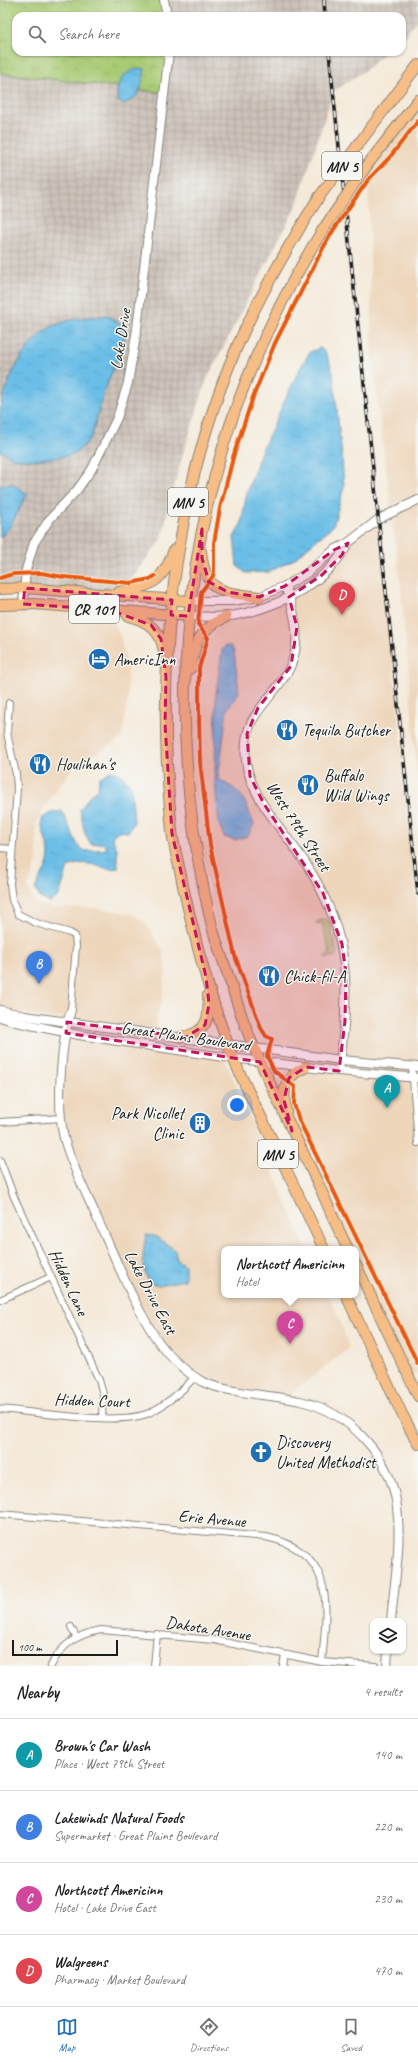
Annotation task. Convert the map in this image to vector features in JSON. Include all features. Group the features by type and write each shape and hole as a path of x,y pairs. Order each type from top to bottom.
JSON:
{"main road":[{"name":"MN 5","path":"323,1246 227,1044 206,977 192,925 172,834 165,724 170,615 182,529 204,437 236,350 272,276 319,197 418,65"},
{"name":"MN 5","path":"347,1246 254,1048 213,928 196,846 186,752 188,616 202,530 224,441 248,372 280,303 322,231 368,164 418,100"},
{"path":"100,594 134,589 156,581 167,567 182,529"},
{"path":"202,530 202,558 205,574 209,582 220,590 259,597"},
{"name":"CR 101","path":"0,589 24,588 190,601"},
{"name":"CR 101","path":"0,606 23,604 188,616"},
{"path":"110,610 144,622 157,632 164,648 166,677"},
{"path":"186,704 196,644 203,632 216,622 226,617"},
{"path":"181,1037 200,1031 207,1020 209,1010 206,977"},
{"path":"292,1131 286,1111 284,1090 289,1078 306,1067"},
{"path":"359,1271 418,1396"},
{"path":"347,1298 418,1444"}],"street":[{"path":"164,0 166,12"},
{"name":"Lake Drive","path":"23,604 26,570 34,543 49,520 77,490 92,469 117,418 128,383 137,329 169,56"},
{"path":"190,601 232,601 259,597 285,586 307,573 334,550 348,543 379,519 418,500"},
{"path":"188,616 226,617 250,612 282,601 322,575 342,555 348,543"},
{"name":"West 79th Street","path":"285,586 298,628 296,648 291,666 284,679 258,708 252,720 247,734 246,762 250,776 264,804 308,867 332,911 342,944 346,989 345,1021 339,1071"},
{"path":"9,703 7,733 17,782 10,884 12,900 18,914 36,923 70,932 75,936 76,946 71,1010"},
{"path":"0,848 12,849"},
{"name":"Great Plains Boulevard","path":"0,1010 25,1016 340,1060 415,1067"},
{"name":"Lake Drive East","path":"71,1010 67,1022 60,1090 61,1118 64,1139 79,1177 144,1318 161,1345 184,1369 202,1382 238,1392 277,1396 313,1404 342,1418 357,1430 378,1455 388,1476 397,1506 398,1538 391,1618"},
{"name":"Great Plains Boulevard","path":"0,1017 16,1022 66,1032 233,1058 416,1079"},
{"path":"415,1067 418,1143"},
{"path":"0,1122 61,1118"},
{"name":"Hidden Lane","path":"0,1160 14,1198 99,1380 103,1394 102,1418"},
{"path":"0,1300 51,1277"},
{"name":"Hidden Court","path":"0,1409 102,1418 129,1418 149,1413 171,1401 195,1377"},
{"name":"Erie Avenue","path":"0,1514 266,1537 278,1540 313,1561 324,1587 326,1601 322,1662"},
{"path":"71,1627 76,1637"},
{"name":"Dakota Avenue","path":"51,1666 61,1651 76,1637 101,1630 214,1640 322,1662 374,1666"},
{"path":"154,1666 157,1634"},
{"path":"387,1666 388,1654"},
{"path":"283,1666 285,1655"}],"highlighted area":[{"path":"202,529 202,558 209,582 228,592 259,597 285,586 334,550 348,543 342,555 322,575 289,597 297,627 291,666 258,708 247,734 250,776 264,804 323,893 342,944 346,973 345,1021 339,1071 306,1067 289,1078 284,1100 292,1131 260,1062 66,1033 67,1022 186,1037 205,1025 209,1004 206,977 172,834 165,724 166,677 161,639 151,625 110,610 23,604 25,588 172,600 171,615 188,616"}],"shaded area":[{"path":"164,0 418,0 418,19 406,34 406,12 166,12"},
{"path":"135,56 381,56 364,71 333,92 297,204 207,379 181,460 161,540 118,596 0,589 0,72"},
{"path":"418,100 418,782 401,589 372,355 368,164"},
{"path":"379,519 418,916 418,1374 409,1377 359,1270 359,1246 348,1246 254,1048 221,954 190,787 189,682 193,654 226,617 240,614 308,585 331,566 348,543"},
{"path":"0,606 110,610 120,636 127,665 128,697 122,738 73,767 45,806 36,823 37,861 28,888 35,903 52,908 95,908 132,914 145,922 162,949 166,966 162,1000 157,1017 157,1034 0,1010"},
{"path":"66,1033 224,1057 305,1246 221,1246 221,1298 329,1298 339,1318 349,1348 285,1398 201,1381 175,1360 143,1316 66,1143 61,1110"}],"green space":[{"path":"0,0 164,0 166,12 12,12 12,56 169,56 166,93 0,73"},
{"path":"325,919 329,921 337,953 335,956 326,958 325,956 330,954 322,923 317,924 316,922"}],"water":[{"path":"140,68 145,69 140,91 129,102 122,104 118,101 117,94 121,79 134,70"},
{"path":"107,315 125,327 124,341 104,392 92,435 85,445 74,454 62,457 31,460 12,458 0,451 0,411 2,400 18,362 34,340 43,332 59,323"},
{"path":"320,348 326,353 333,373 342,457 344,487 333,526 294,559 269,572 246,573 237,566 234,537 241,525 247,492 261,452 298,372 310,352"},
{"path":"13,484 27,494 11,525 0,538 0,485"},
{"path":"225,646 231,646 234,652 239,692 227,710 218,779 233,788 242,797 254,824 248,836 235,840 224,837 219,824 215,783 216,694 222,650"},
{"path":"112,770 122,775 131,786 134,822 128,832 118,831 112,837 117,849 118,868 112,869 90,864 77,864 68,867 59,896 50,902 40,898 35,889 47,864 49,853 42,818 52,813 62,811 78,846 85,851 108,849 103,843 91,844 85,834 80,810 90,795 98,790 99,778"},
{"path":"146,1235 155,1236 175,1250 177,1260 185,1265 185,1280 159,1285 149,1283 143,1259"}],"railway":[{"path":"324,0 325,12"},
{"path":"329,56 418,894"}],"cycle path":[{"path":"418,121 390,157 368,180 334,229 275,343 253,397 234,454 220,508 214,543 213,576 201,592 198,624 208,638 199,668 200,762 210,845 235,956 261,1028 266,1036 272,1039 267,1056 274,1071 295,1087 294,1104 299,1120 418,1364"},
{"path":"0,578 13,574 41,573 64,577 131,583 150,579 155,576"}],"place":[{"name":"Walgreens","path":"342,615"},
{"name":"AmericInn","path":"99,659"},
{"name":"Tequila Butcher","path":"287,730"},
{"name":"Houlihan's","path":"40,764"},
{"name":"Buffalo Wild Wings","path":"308,785"},
{"name":"Chick-fil-A","path":"269,976"},
{"name":"Lakewinds Natural Foods","path":"39,984"},
{"name":"Brown's Car Wash","path":"387,1108"},
{"name":"Park Nicollet Clinic","path":"200,1123"},
{"name":"Northcott Americinn","path":"290,1344"},
{"name":"Discovery United Methodist","path":"261,1452"}]}
